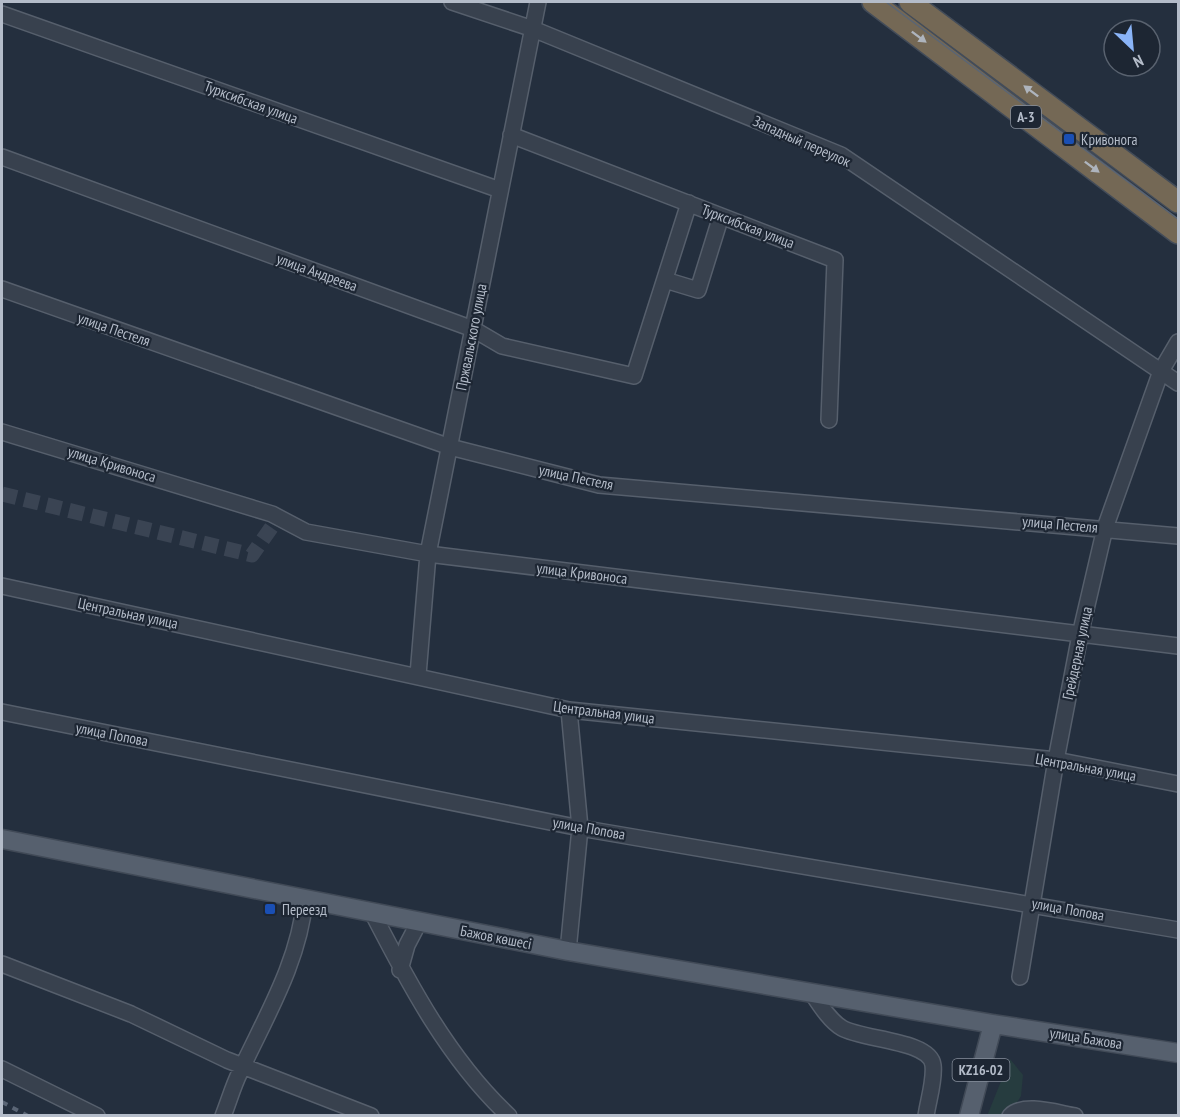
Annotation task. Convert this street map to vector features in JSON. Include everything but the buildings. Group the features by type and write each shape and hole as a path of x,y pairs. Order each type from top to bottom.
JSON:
{"highway":[{"name":"А-3","path":"873,2 1179,233"},
{"path":"910,2 1179,202"}],"main road":[{"name":"Бажов көшесі","path":"2,839 568,951 993,1024"},
{"name":"улица Бажова","path":"993,1024 1179,1053"},
{"name":"KZ16-02","path":"969,1116 993,1024"}],"street":[{"name":"Западный переулок","path":"452,2 533,29 841,155 1179,383"},
{"name":"Пржвальского улица","path":"418,675 428,554 538,2"},
{"name":"Турксибская улица","path":"2,14 500,190"},
{"name":"Турксибская улица","path":"511,135 835,260 829,420"},
{"name":"улица Андреева","path":"2,157 472,329 502,346 634,376 665,280"},
{"path":"689,203 665,280 698,290 721,216"},
{"name":"улица Пестеля","path":"2,289 450,447 599,484 1179,536"},
{"name":"Грейдерная улица","path":"1020,977 1030,902 1056,760 1080,635 1105,528 1161,371 1179,342"},
{"name":"улица Кривоноса","path":"2,432 272,514 306,532 428,554 1179,646"},
{"name":"Центральная улица","path":"2,585 569,710 1056,760 1179,784"},
{"path":"568,951 580,828 569,710"},
{"name":"улица Попова","path":"2,712 580,828 1030,902 1179,930"},
{"path":"223,1116 287,971 299,933 305,899"},
{"path":"372,912 400,970 472,1075 509,1116"},
{"path":"400,970 406,945 419,922"},
{"path":"388,944 396,949 406,945"},
{"path":"2,964 130,1014 244,1066 371,1116"},
{"path":"812,993 842,1028 870,1038 911,1046 928,1056 933,1064 926,1116"},
{"path":"2,1069 97,1116"},
{"path":"1010,1116 1015,1110 1024,1109 1075,1116"}],"green space":[{"path":"1010,1059 1023,1075 1021,1096 1009,1115 987,1116"}],"tunnel":[{"path":"2,494 252,555 278,518"}],"tram line":[{"path":"886,2 1178,219"}],"railway":[{"path":"2,1102 28,1116"}],"place":[{"name":"Кривонога","path":"1069,139"},
{"name":"Переезд","path":"270,909"}]}
